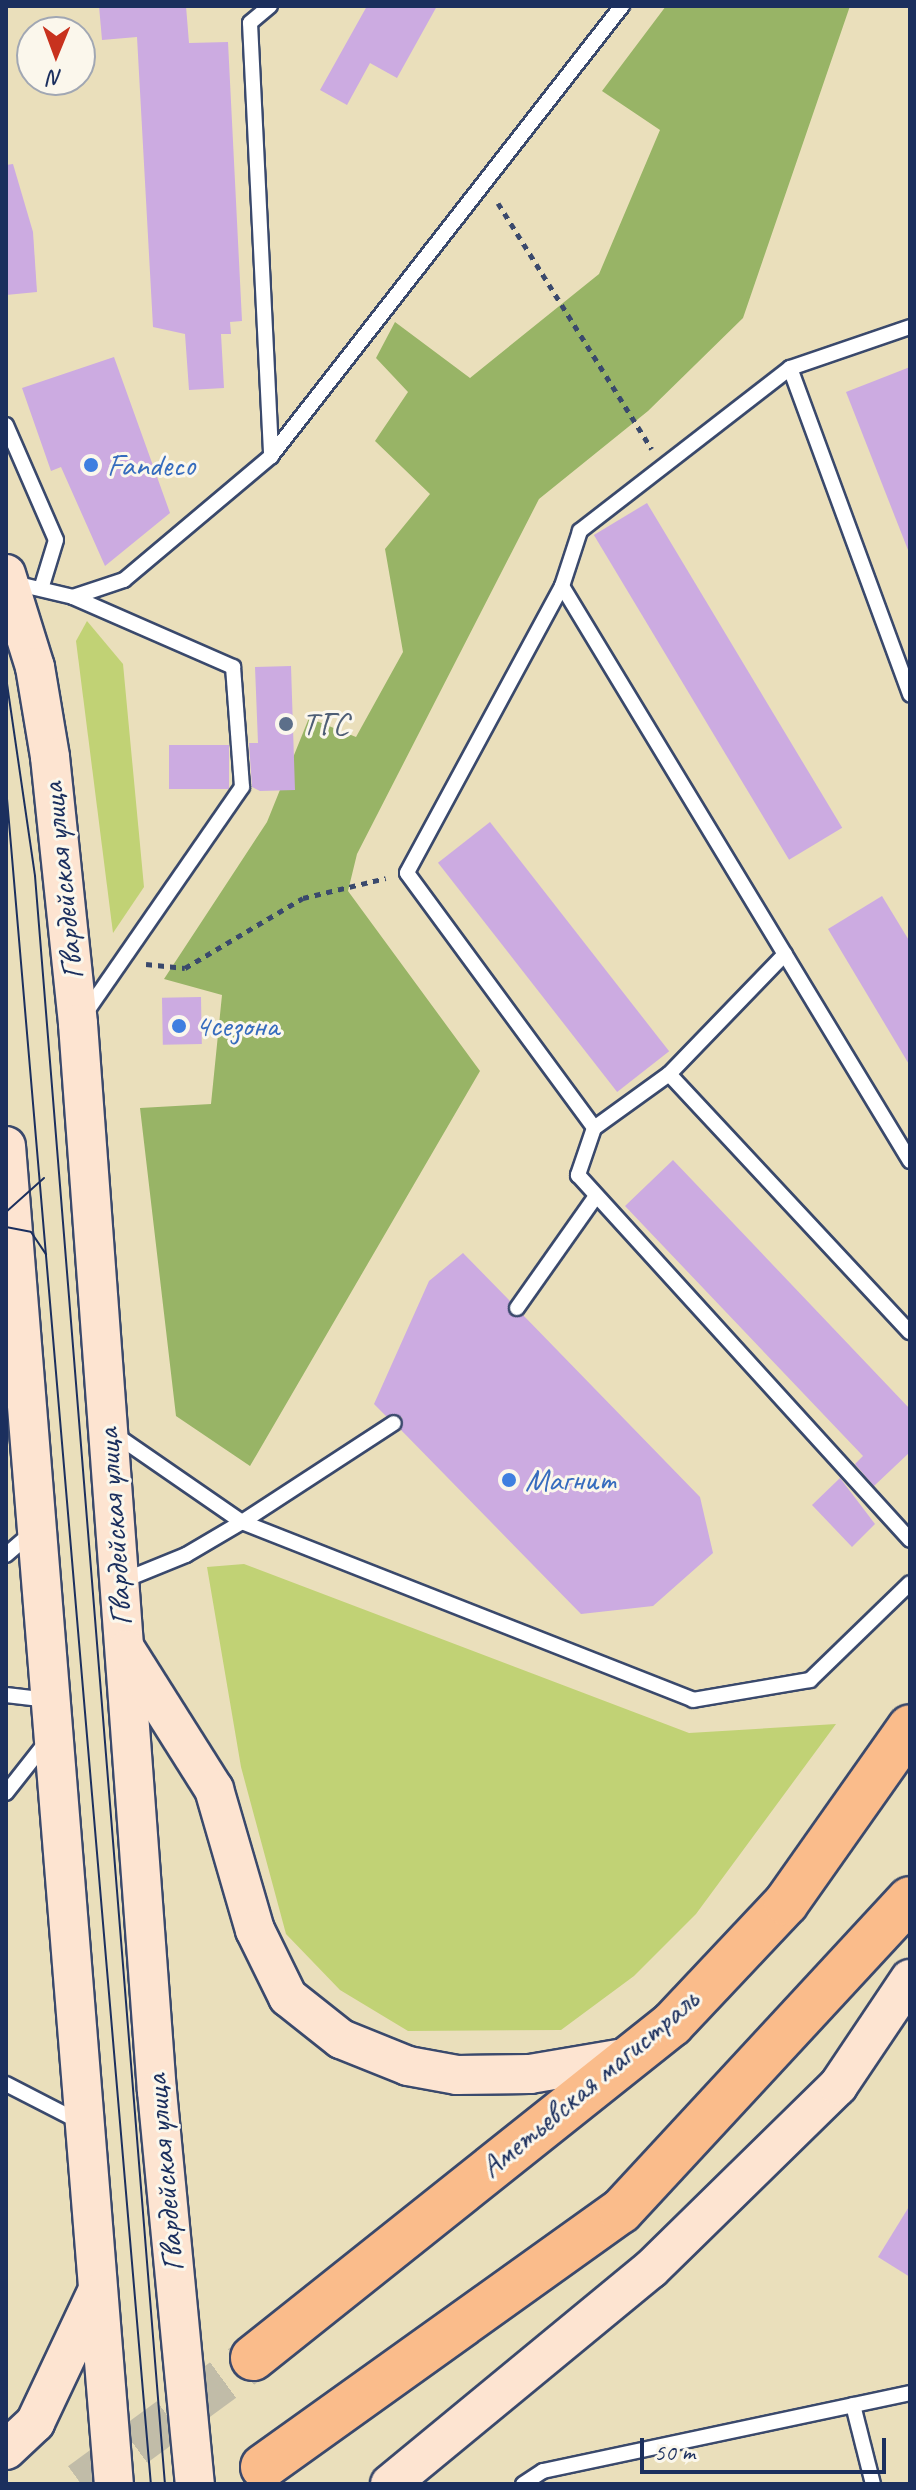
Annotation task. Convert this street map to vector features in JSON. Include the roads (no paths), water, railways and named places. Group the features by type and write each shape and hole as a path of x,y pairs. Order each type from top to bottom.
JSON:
{"main road":[{"name":"Гвардейская улица","path":"19,582 50,757 78,1024 123,1646 195,2484"},
{"path":"6,1146 20,1465 37,1527 114,2484"},
{"path":"123,1646 214,1789 255,1930 288,1997 341,2039 408,2066 457,2075 530,2074 629,2057"},
{"name":"Аметьевская магистраль","path":"253,2358 672,2024 786,1903 910,1727"},
{"path":"263,2467 621,2211 910,1899"},
{"path":"390,2484 651,2269 838,2086 910,1979"},
{"path":"6,2450 35,2423 97,2292"}],"lane":[{"path":"270,6 250,23 271,456"},
{"path":"73,597 124,580 271,456 622,6"},
{"path":"594,1128 407,873 562,586 580,531 660,463 790,368 910,327"},
{"path":"790,368 910,695"},
{"path":"6,425 56,540 19,582 73,597 233,667 242,787 78,1024"},
{"path":"562,586 910,1161"},
{"path":"785,954 669,1074 594,1128 578,1175 594,1199 910,1540"},
{"path":"669,1074 910,1332"},
{"path":"517,1308 594,1199"},
{"path":"118,1582 186,1555 394,1423"},
{"path":"108,1430 242,1522 693,1700 810,1680 910,1583"},
{"path":"6,1555 37,1527"},
{"path":"6,1695 52,1717 6,1793"},
{"path":"6,2084 85,2125"},
{"path":"523,2484 543,2471 910,2393"},
{"path":"853,2405 873,2484"}],"tunnel":[{"path":"81,2484 253,2358"}],"tram line":[{"path":"6,677 35,876 165,2484"},
{"path":"6,787 151,2484"},
{"path":"6,1212 44,1178"},
{"path":"6,1227 31,1232 46,1254"}],"place":[{"name":"Fandeco","path":"91,465"},
{"name":"ТГС","path":"286,724"},
{"name":"4сезона","path":"179,1026"},
{"name":"Магнит","path":"509,1480"}]}
